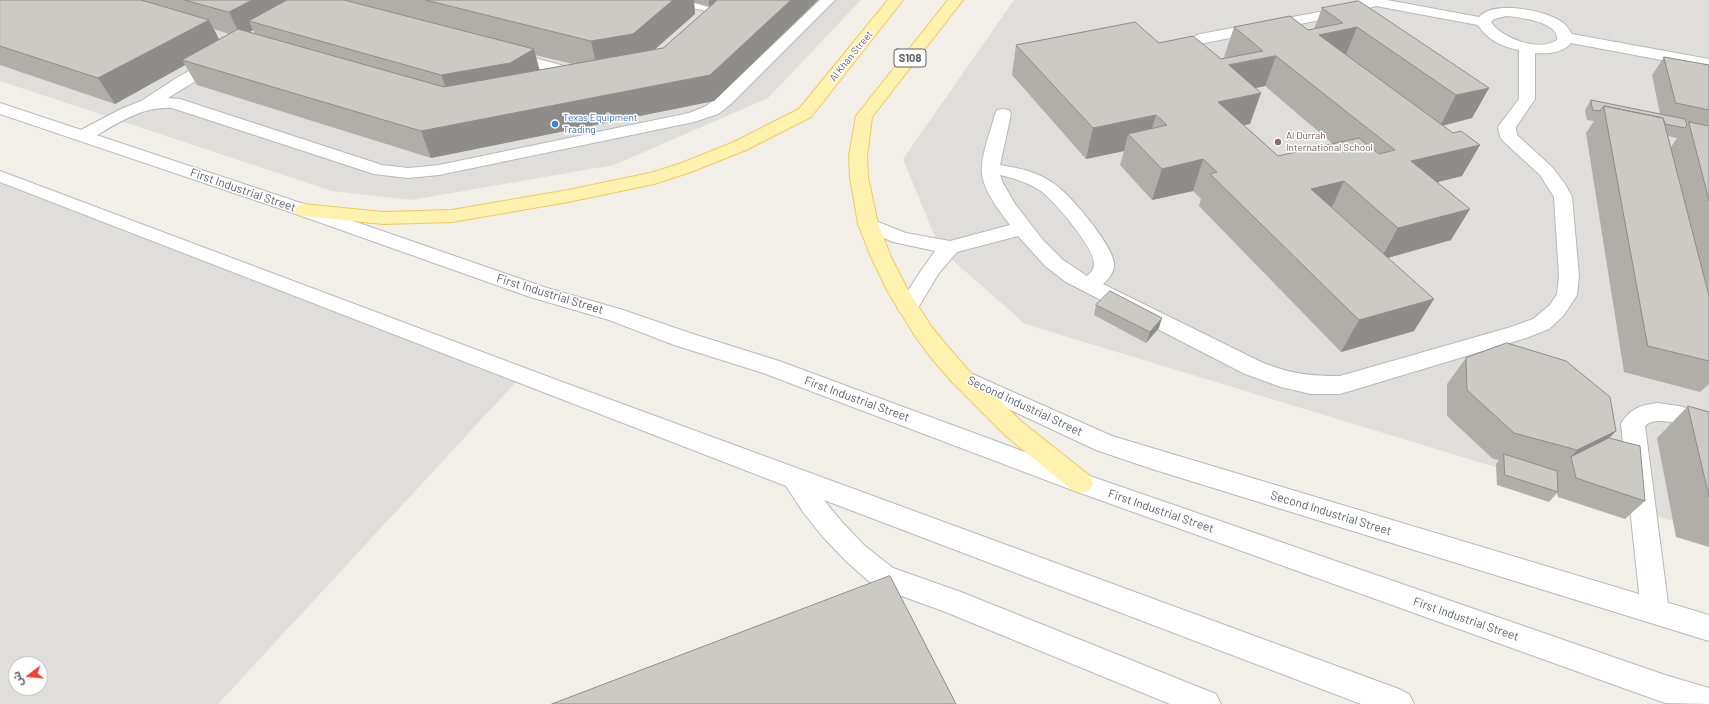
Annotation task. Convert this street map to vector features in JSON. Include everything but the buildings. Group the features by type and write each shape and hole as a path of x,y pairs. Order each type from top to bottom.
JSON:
{"main road":[{"path":"675,0 725,5"},
{"path":"148,104 166,102 174,103 380,170 408,173 431,171 703,114 712,110 725,100 828,0"},
{"name":"Al Khan Street","path":"303,210 383,218 417,218 487,211 654,178 685,168 740,146 805,113 896,0"},
{"name":"S108","path":"868,224 859,177 858,156 864,116 956,0"},
{"path":"1200,39 1332,14 1370,1 1520,13 1548,21 1563,32 1566,37 1709,64"},
{"path":"1540,3 1548,21"},
{"path":"703,24 725,5"},
{"path":"1493,12 1486,28 1501,40 1527,48 1551,48 1560,46 1566,37"},
{"path":"1003,114 991,168 993,183 996,190 1024,228 1052,262 1074,278 1087,285 1253,368 1281,379 1311,385 1340,385 1518,333 1541,324 1557,310 1567,294 1569,276 1563,197 1556,184 1546,171 1509,137 1507,127 1511,120 1524,106 1527,99 1527,48"},
{"path":"498,53 596,79 565,86"},
{"path":"83,136 148,104 181,82 230,54"},
{"name":"First Industrial Street","path":"0,108 303,210 537,292 616,315 682,339 771,368 1081,483 1709,703"},
{"path":"991,168 1022,175 1047,187 1057,195 1102,253 1104,263 1102,273 1095,281 1087,285"},
{"path":"0,176 795,478 1399,704"},
{"path":"868,224 900,238 950,247 1024,228"},
{"path":"868,224 881,257 908,308 927,336 960,377 1014,429 1081,483"},
{"path":"908,308 935,264 950,247"},
{"name":"Second Industrial Street","path":"960,377 1104,442 1152,459 1655,610 1709,628"},
{"path":"1655,610 1633,424 1636,418 1654,411 1666,412 1709,424"},
{"path":"795,478 812,504 832,529 856,554 884,577 951,601 1206,704"}],"shaded area":[{"path":"0,0 861,0 768,98 614,165 411,200 332,191 0,81"},
{"path":"1014,0 1709,0 1709,532 1025,324 940,249 903,159"},
{"path":"0,176 528,369 218,704 0,704"}],"place":[{"name":"Texas Equipment Trading","path":"555,124"},
{"name":"Al Durrah International School","path":"1278,142"}]}
